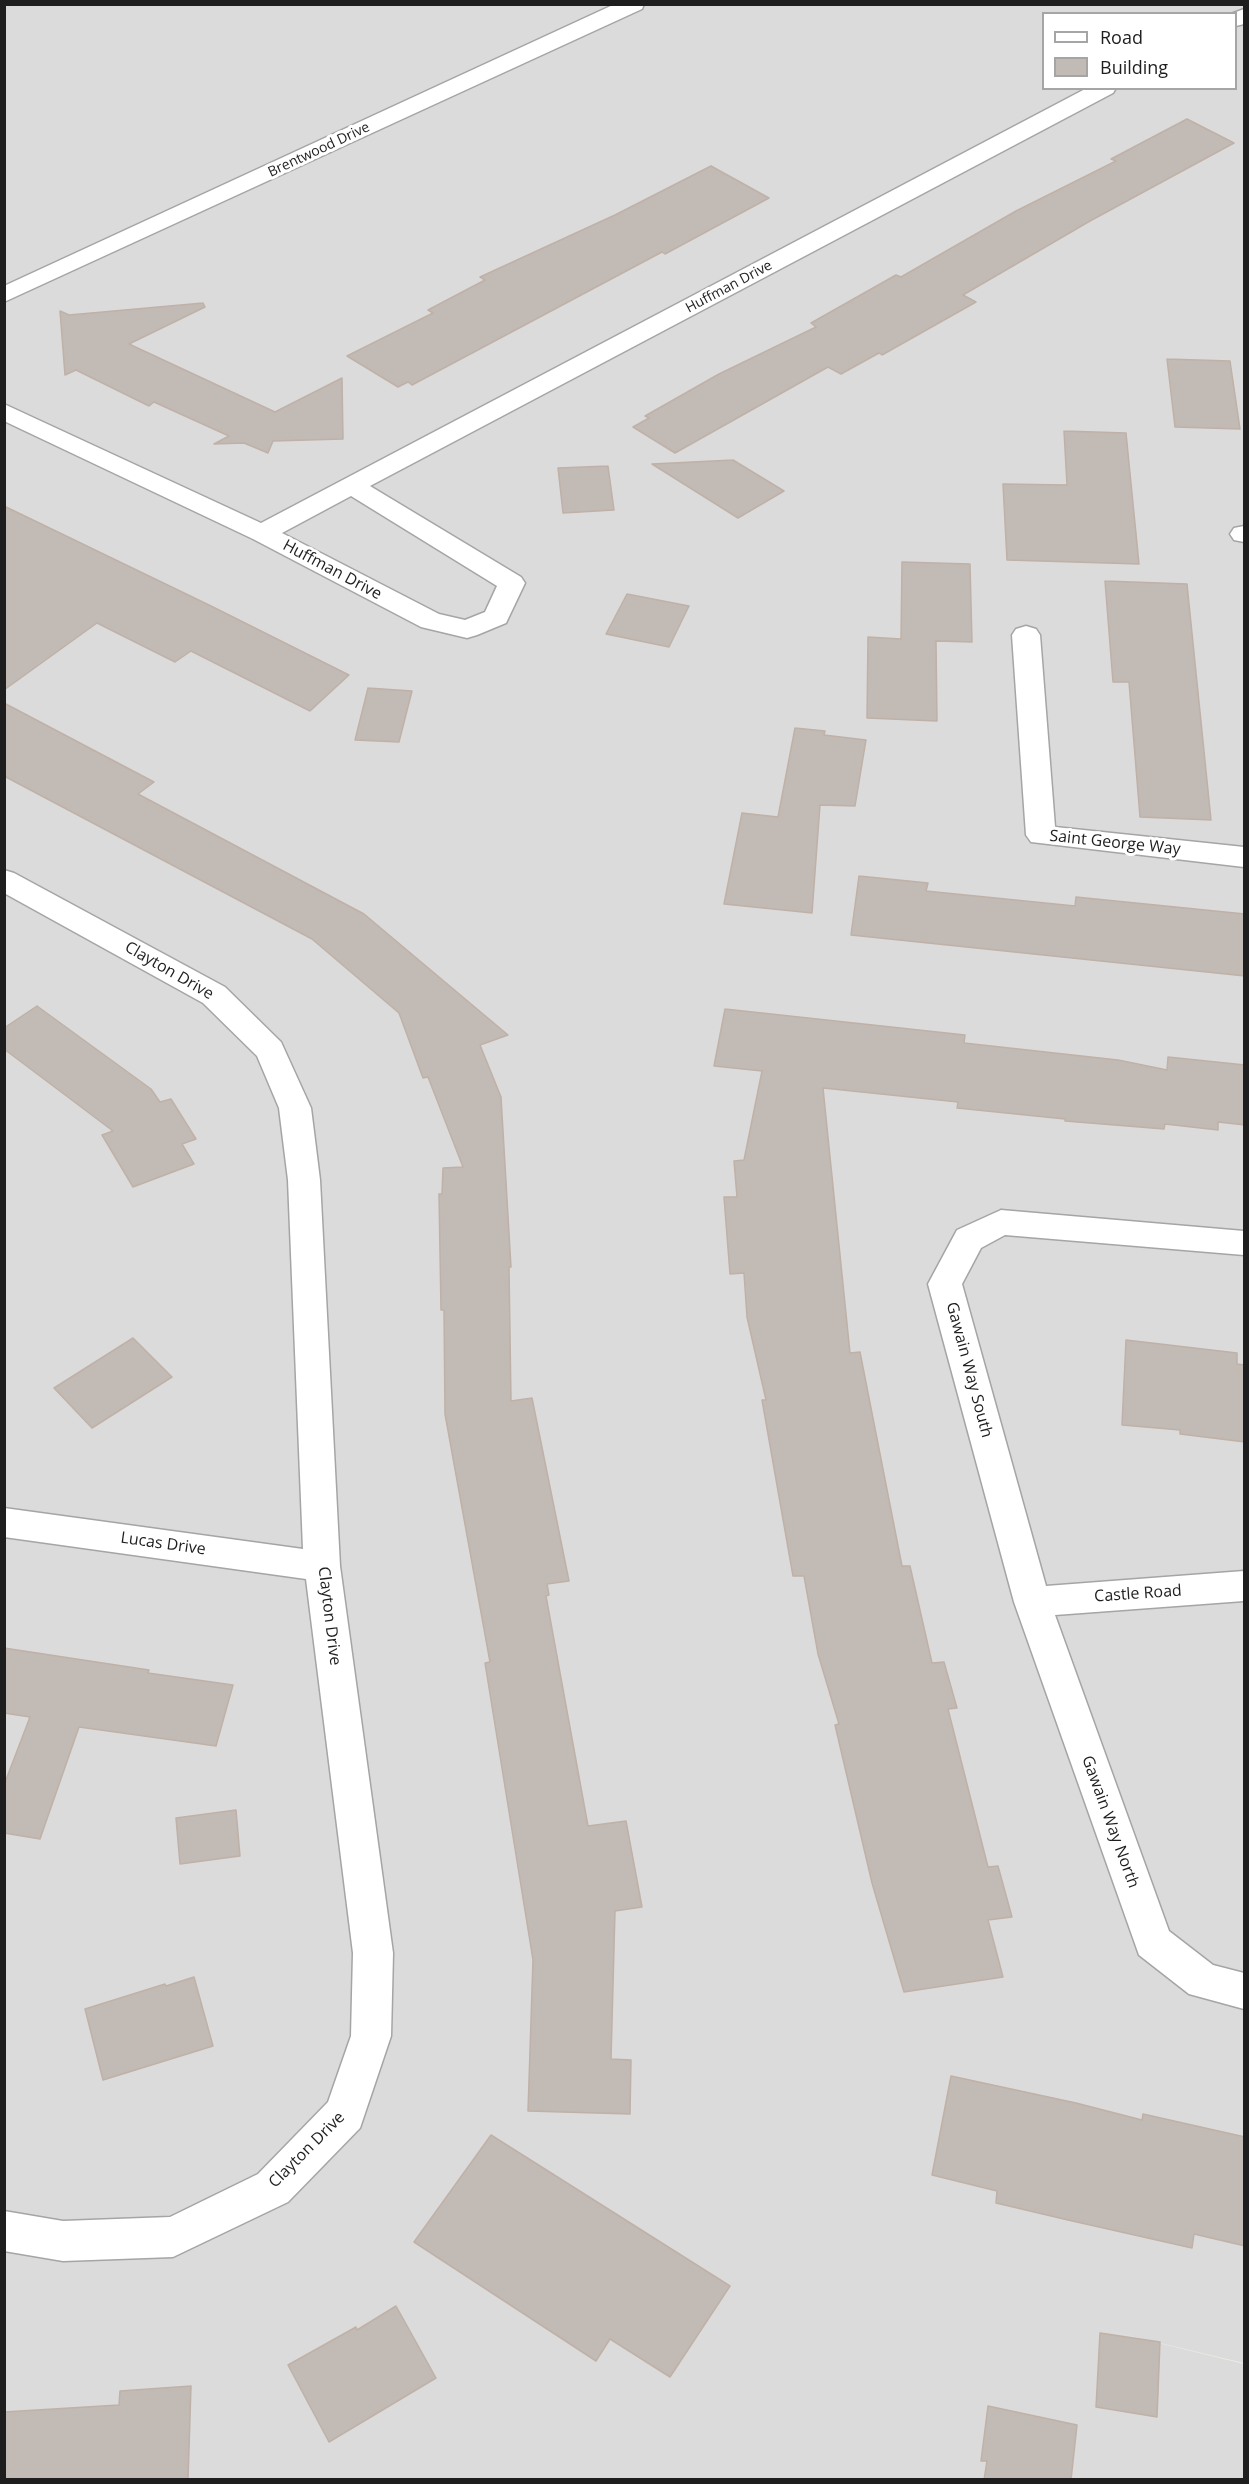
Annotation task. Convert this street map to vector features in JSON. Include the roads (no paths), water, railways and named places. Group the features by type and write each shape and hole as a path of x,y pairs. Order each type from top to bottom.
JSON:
{"street":[{"name":"Brentwood Drive","path":"4,295 634,4"},
{"name":"Huffman Drive","path":"262,533 1101,90"},
{"name":"Huffman Drive","path":"4,411 262,533 431,621 467,629 496,617 512,583 352,486"},
{"name":"Saint George Way","path":"1026,635 1041,835 1245,857"},
{"name":"Clayton Drive","path":"4,880 214,995 270,1050 295,1108 304,1180 322,1566 373,1953 371,2036 345,2114 273,2188 172,2236 63,2241 4,2231"},
{"name":"Gawain Way South","path":"1032,1602 945,1284 969,1239 1001,1222 1245,1243"},
{"name":"Lucas Drive","path":"4,1522 322,1566"},
{"name":"Castle Road","path":"1032,1602 1245,1586"},
{"name":"Gawain Way North","path":"1032,1602 1153,1942 1203,1981 1245,1991"}]}
